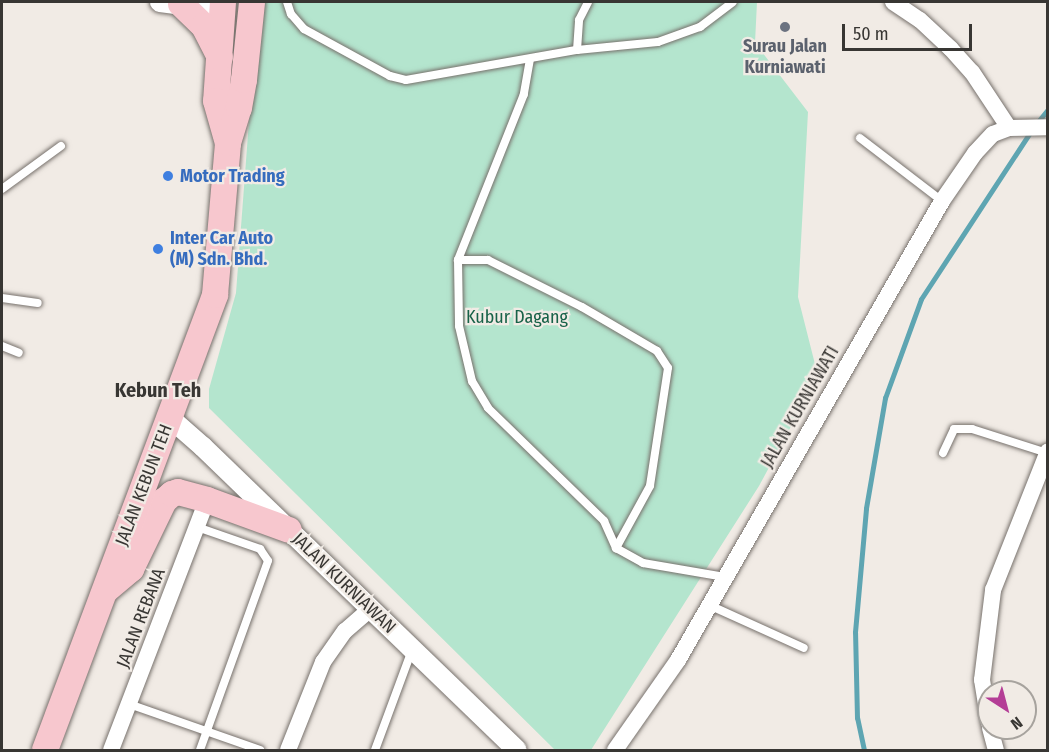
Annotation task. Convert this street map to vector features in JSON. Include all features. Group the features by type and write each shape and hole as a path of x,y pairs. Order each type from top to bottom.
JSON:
{"main road":[{"path":"171,3 204,26 220,57"},
{"name":"JALAN KEBUN TEH","path":"45,750 215,295 228,143 239,108 247,46 240,17 232,3"},
{"name":"JALAN KEBUN TEH","path":"228,143 216,101 220,57 232,3"},
{"path":"104,591 131,569 164,501 178,492 207,500 289,530"}],"street":[{"path":"893,2 920,20 951,49 972,72 1014,128"},
{"path":"171,3 232,3"},
{"name":"JALAN KURNIAWATI","path":"615,750 678,660 942,201 975,153 993,134 1014,128 1047,127"},
{"name":"JALAN KURNIAWAN","path":"170,418 204,447 517,750"},
{"path":"982,680 993,591 1047,452"},
{"name":"JALAN REBANA","path":"111,750 207,500"},
{"path":"288,750 323,662 345,631 370,609"}],"lane":[{"path":"287,2 291,14 304,29 390,76 406,80 577,50 657,42 700,27 733,2"},
{"path":"577,50 579,20 588,2"},
{"path":"530,59 524,94 458,260 459,326 472,381 488,408 604,521 616,548 643,563 725,577"},
{"path":"860,138 942,201"},
{"path":"2,189 61,146"},
{"path":"458,260 488,260 582,307 657,351 668,368 650,486 616,548"},
{"path":"2,298 38,303"},
{"path":"2,346 19,353"},
{"path":"943,453 954,429 972,429 1047,452"},
{"path":"197,527 260,549 268,561 200,750"},
{"path":"709,604 804,648"},
{"path":"375,750 412,649"},
{"path":"129,705 208,730 260,750"}],"green space":[{"name":"Kubur Dagang","path":"258,2 757,2 755,43 808,112 798,297 818,376 759,486 591,750 555,750 209,408 209,389 236,293"}],"waterway":[{"path":"1036,124 1048,109"},
{"path":"864,750 857,718 855,632 866,508 885,398 921,299 1031,131"}],"place":[{"name":"Surau Jalan Kurniawati","path":"785,27"},
{"name":"Motor Trading","path":"168,176"},
{"name":"Inter Car Auto (M) Sdn. Bhd.","path":"158,249"}],"district":[{"name":"Kebun Teh","path":"158,390"}]}
